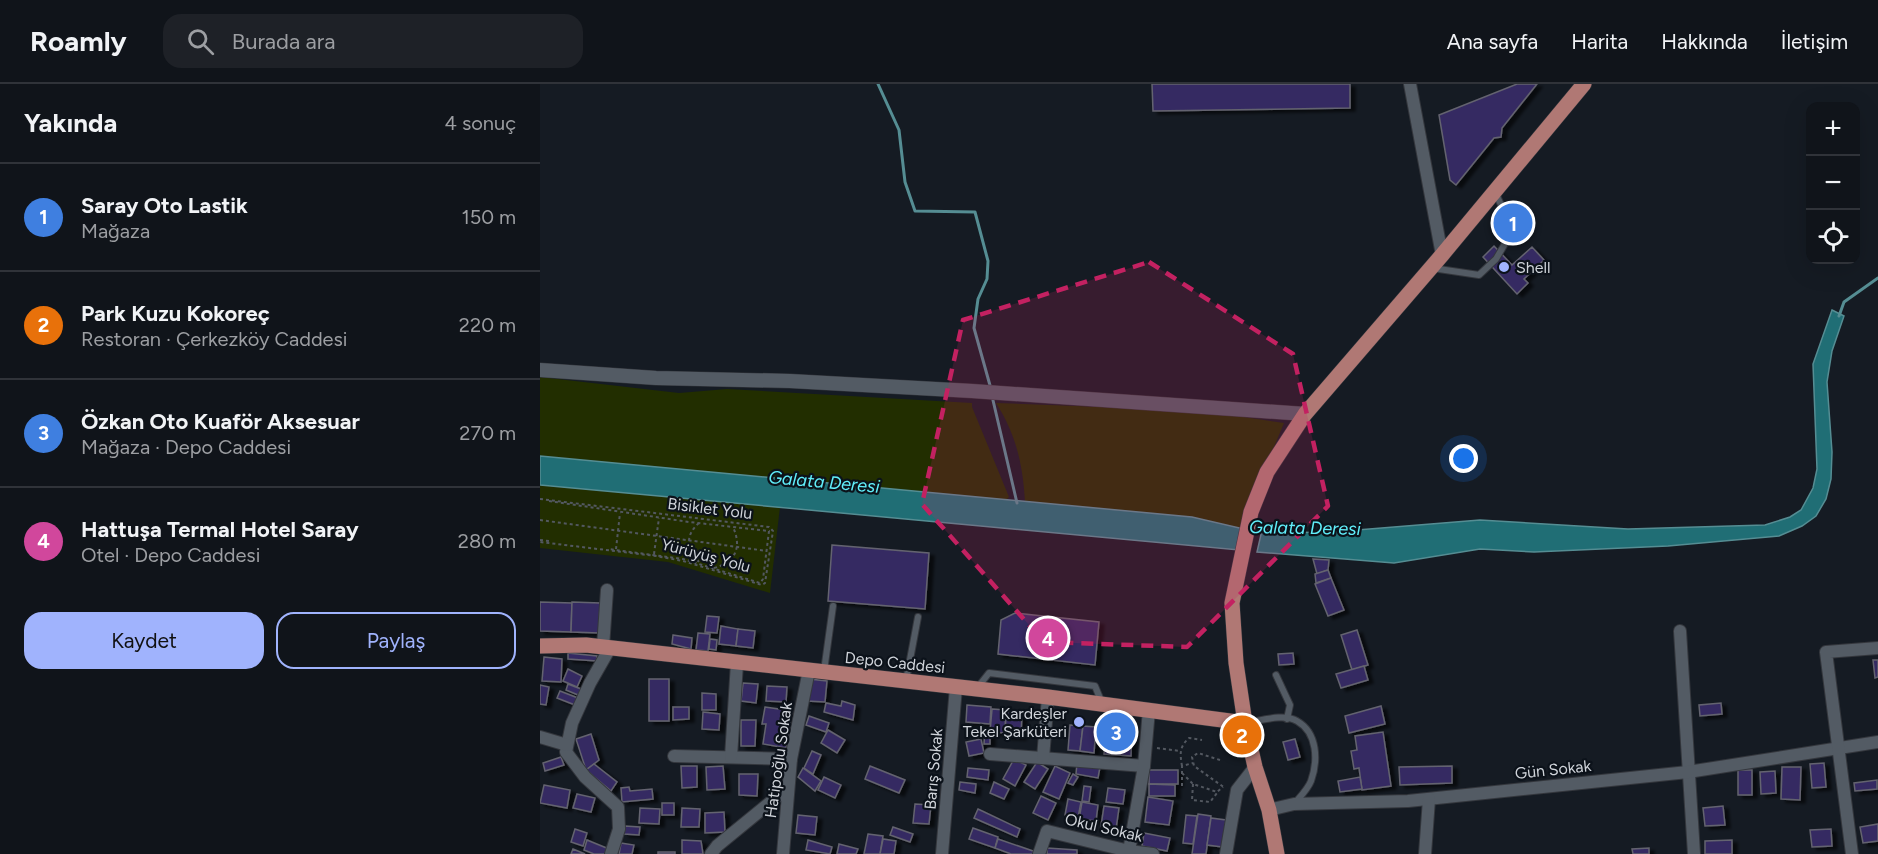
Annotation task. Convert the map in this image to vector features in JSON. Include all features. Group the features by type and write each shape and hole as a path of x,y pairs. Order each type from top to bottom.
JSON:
{"main road":[{"path":"1277,854 1269,810 1255,767 1245,723 1236,663 1232,603 1251,512 1267,472 1305,414 1442,255 1584,84"},
{"name":"Depo Caddesi","path":"540,646 586,645 1048,697 1245,723"}],"street":[{"path":"1410,84 1442,255"},
{"path":"540,370 656,378 790,381 1026,394 1305,414"},
{"path":"607,590 607,648 572,723 566,752 585,777 618,807 618,830 611,854"},
{"path":"1680,632 1694,854"},
{"path":"1852,854 1826,652 1878,648"},
{"path":"731,758 737,663"},
{"name":"Hatipoğlu Sokak","path":"783,854 791,759 817,671"},
{"name":"Barış Sokak","path":"942,854 956,687"},
{"path":"1043,758 1048,697"},
{"path":"1129,851 1144,766 1149,710"},
{"path":"540,736 567,745"},
{"name":"Gün Sokak","path":"1269,810 1294,804 1429,799 1688,772 1878,742"},
{"path":"990,754 1144,766"},
{"path":"674,756 791,759"},
{"path":"1226,854 1237,790 1255,767"},
{"path":"711,854 717,846 788,788"},
{"path":"1425,854 1429,799"},
{"name":"Okul Sokak","path":"1039,854 1047,831 1099,849 1153,854"}],"lane":[{"path":"1431,268 1479,275 1496,259 1513,230 1495,192"},
{"path":"817,671 833,606"},
{"path":"905,681 918,617"},
{"path":"976,689 989,673 1095,686 1102,704"},
{"path":"1276,675 1290,705 1287,719"},
{"path":"1245,723 1296,720 1310,733 1317,757 1310,783 1294,804"}],"path":[{"name":"Yürüyüş Yolu","path":"540,499 659,518 769,531 762,582 700,564 654,554 540,541"},
{"name":"Bisiklet Yolu","path":"540,499 769,527 773,531 765,583 762,585 665,557 540,541"},
{"path":"616,549 620,512"},
{"path":"654,554 659,518"},
{"path":"540,520 767,551"},
{"path":"699,523 690,531 688,540 691,555 700,564"},
{"path":"714,568 727,563 732,558 737,536 732,526"},
{"path":"1182,786 1180,751 1184,742 1189,738 1202,740"},
{"path":"1145,750 1161,748 1180,751"},
{"path":"1220,760 1198,753 1192,757 1194,766 1223,788 1237,790"},
{"path":"1182,766 1193,763"},
{"path":"1182,773 1193,784 1217,792"},
{"path":"1193,784 1192,800 1210,802 1223,788"}],"highlighted area":[{"path":"1149,262 1293,354 1328,506 1187,647 1044,642 922,504 963,320"}],"green space":[{"path":"540,377 679,393 727,389 972,403 1009,497 1005,501 540,456"},
{"path":"996,403 1204,411 1284,423 1256,490 1244,529 1192,517 1025,502 1017,450 1009,426"},
{"path":"540,485 780,507 770,593 668,562 540,548"}],"water":[{"path":"1832,310 1844,316 1832,351 1827,382 1832,452 1831,479 1826,499 1816,516 1802,526 1779,536 1668,546 1534,552 1480,549 1394,563 1257,552 1262,530 1320,533 1480,520 1628,529 1765,525 1790,517 1801,510 1813,488 1817,469 1813,364"},
{"path":"540,456 1192,517 1244,529 1239,550 540,485"}],"building":[{"path":"1152,84 1350,84 1350,108 1153,111"},
{"path":"1517,84 1537,84 1502,128 1501,137 1494,138 1456,185 1450,180 1439,115"},
{"path":"1494,246 1512,265 1532,247 1544,260 1524,279 1528,283 1517,294 1483,257"},
{"path":"832,545 929,553 925,609 828,601"},
{"path":"1313,559 1329,560 1328,570 1317,574"},
{"path":"1328,570 1331,578 1316,583 1315,574"},
{"path":"1331,578 1344,610 1328,616 1315,584"},
{"path":"540,602 572,603 571,632 540,631"},
{"path":"572,602 600,603 599,633 571,632"},
{"path":"1015,613 1099,622 1095,665 998,654 1001,620"},
{"path":"707,616 719,617 717,633 705,632"},
{"path":"721,626 738,629 736,646 719,644"},
{"path":"738,629 755,631 753,648 736,646"},
{"path":"1357,630 1368,665 1352,670 1341,635"},
{"path":"698,633 710,634 708,651 696,650"},
{"path":"673,635 692,638 691,649 672,644"},
{"path":"710,639 717,640 716,650 709,649"},
{"path":"568,653 597,656 597,661 568,659"},
{"path":"1293,653 1294,664 1279,665 1278,654"},
{"path":"544,657 562,659 561,682 542,681"},
{"path":"1873,660 1878,660 1878,677 1875,678"},
{"path":"1364,666 1368,680 1341,688 1336,674"},
{"path":"568,669 582,676 577,687 563,681"},
{"path":"649,679 669,679 669,721 649,721"},
{"path":"809,679 827,681 825,702 807,701"},
{"path":"743,683 758,684 756,703 741,701"},
{"path":"568,684 581,689 578,695 566,690"},
{"path":"540,685 549,687 546,705 540,704"},
{"path":"767,686 787,687 786,702 766,701"},
{"path":"560,691 578,698 575,705 557,698"},
{"path":"702,693 716,694 716,710 702,710"},
{"path":"842,701 855,705 853,720 824,712 826,703 841,706"},
{"path":"1721,703 1722,714 1700,716 1699,705"},
{"path":"967,705 991,707 990,724 966,722"},
{"path":"1381,706 1385,724 1349,733 1345,716"},
{"path":"673,707 689,707 689,719 673,720"},
{"path":"765,707 792,711 786,748 763,744 766,724 762,724"},
{"path":"992,709 1006,710 1005,733 990,732"},
{"path":"703,712 720,714 719,730 702,729"},
{"path":"1006,712 1022,713 1021,737 1005,736"},
{"path":"809,716 829,723 826,732 806,725"},
{"path":"741,720 756,720 755,746 741,746"},
{"path":"1070,725 1083,726 1080,751 1068,750"},
{"path":"1083,726 1096,727 1094,753 1080,751"},
{"path":"1106,726 1132,728 1131,756 1104,754"},
{"path":"828,730 845,740 837,753 821,743"},
{"path":"985,730 990,731 990,744 984,744"},
{"path":"1383,732 1391,786 1362,790 1359,768 1354,769 1351,751 1357,750 1355,736"},
{"path":"591,734 599,760 586,770 576,739"},
{"path":"981,739 984,753 969,756 966,742"},
{"path":"1295,739 1300,757 1288,760 1283,742"},
{"path":"812,751 821,755 813,774 804,768"},
{"path":"561,757 564,765 545,771 543,763"},
{"path":"1014,759 1026,765 1015,786 1003,779"},
{"path":"1037,762 1048,769 1035,789 1024,782"},
{"path":"1077,763 1100,767 1098,778 1076,774"},
{"path":"1824,763 1826,787 1812,788 1810,764"},
{"path":"594,764 617,782 611,791 586,770"},
{"path":"681,766 697,766 697,787 682,788"},
{"path":"723,766 725,789 707,790 706,767"},
{"path":"870,766 905,780 899,793 865,779"},
{"path":"1055,766 1070,773 1059,799 1043,792"},
{"path":"1452,766 1452,783 1400,785 1399,767"},
{"path":"1782,767 1801,767 1800,800 1781,799"},
{"path":"803,768 821,781 815,791 798,777"},
{"path":"968,768 989,770 988,780 967,777"},
{"path":"1149,770 1178,770 1178,784 1149,784"},
{"path":"1738,770 1752,770 1752,795 1738,795"},
{"path":"1775,771 1776,793 1761,794 1760,772"},
{"path":"739,774 758,774 757,796 739,795"},
{"path":"1073,774 1078,777 1073,785 1068,783"},
{"path":"824,777 841,785 835,798 818,790"},
{"path":"1360,777 1362,789 1340,792 1338,781"},
{"path":"1877,780 1877,789 1855,791 1854,783"},
{"path":"960,782 976,784 975,793 959,790"},
{"path":"994,782 1009,789 1004,799 990,793"},
{"path":"1149,784 1175,785 1175,796 1149,796"},
{"path":"544,785 570,790 567,808 540,803"},
{"path":"1084,786 1091,787 1089,802 1082,801"},
{"path":"629,787 630,791 652,789 653,799 622,802 621,788"},
{"path":"1108,788 1125,790 1123,804 1106,802"},
{"path":"577,794 595,798 591,812 573,808"},
{"path":"1041,796 1056,803 1048,820 1033,813"},
{"path":"1148,797 1173,801 1169,825 1145,822"},
{"path":"1068,799 1081,802 1078,818 1065,815"},
{"path":"1082,802 1098,805 1096,821 1079,819"},
{"path":"662,803 674,803 674,815 662,815"},
{"path":"915,804 931,805 929,824 913,823"},
{"path":"1104,806 1119,808 1116,829 1101,826"},
{"path":"1723,806 1725,825 1705,826 1703,808"},
{"path":"640,808 660,809 659,824 639,823"},
{"path":"682,808 700,809 699,827 681,827"},
{"path":"978,809 1020,829 1017,837 974,818"},
{"path":"724,812 725,832 705,833 705,813"},
{"path":"1198,814 1211,816 1206,854 1192,854"},
{"path":"798,815 817,817 815,835 796,833"},
{"path":"1186,815 1197,816 1193,844 1183,843"},
{"path":"1211,818 1226,820 1222,847 1207,845"},
{"path":"1878,824 1878,841 1863,843 1860,827"},
{"path":"625,826 640,827 639,835 624,834"},
{"path":"893,827 913,834 910,842 890,835"},
{"path":"973,828 998,837 995,848 969,839"},
{"path":"575,829 587,833 583,846 571,842"},
{"path":"1831,829 1832,846 1812,847 1810,830"},
{"path":"1144,833 1170,838 1167,851 1142,846"},
{"path":"868,834 883,836 880,854 864,854"},
{"path":"883,839 896,841 894,854 880,854"},
{"path":"998,839 1036,852 1035,854 1011,854 995,848"},
{"path":"587,840 609,849 607,854 594,854 584,850"},
{"path":"682,840 701,841 703,854 682,854"},
{"path":"808,840 832,847 830,854 806,850"},
{"path":"1732,840 1732,854 1705,854 1705,841"},
{"path":"621,843 634,845 632,854 619,854"},
{"path":"839,844 858,849 856,854 837,854"},
{"path":"1047,848 1077,850 1077,854 1047,854"},
{"path":"1649,848 1649,854 1633,854 1632,849"},
{"path":"573,849 585,854 571,854"},
{"path":"658,852 675,852 675,854 658,854"}],"waterway":[{"path":"878,84 899,130 905,182 915,211 975,212 988,261 987,279 978,299 974,328 991,389"},
{"name":"Galata Deresi","path":"1839,316 1844,302 1878,278"},
{"path":"992,396 1017,503"}],"place":[{"name":"Saray Oto Lastik","path":"1513,223"},
{"name":"Shell","path":"1504,267"},
{"name":"Hattuşa Termal Hotel Saray","path":"1048,638"},
{"name":"Kardeşler Tekel Şarküteri","path":"1079,722"},
{"name":"Özkan Oto Kuaför Aksesuar","path":"1116,732"},
{"name":"Park Kuzu Kokoreç","path":"1242,735"}]}
